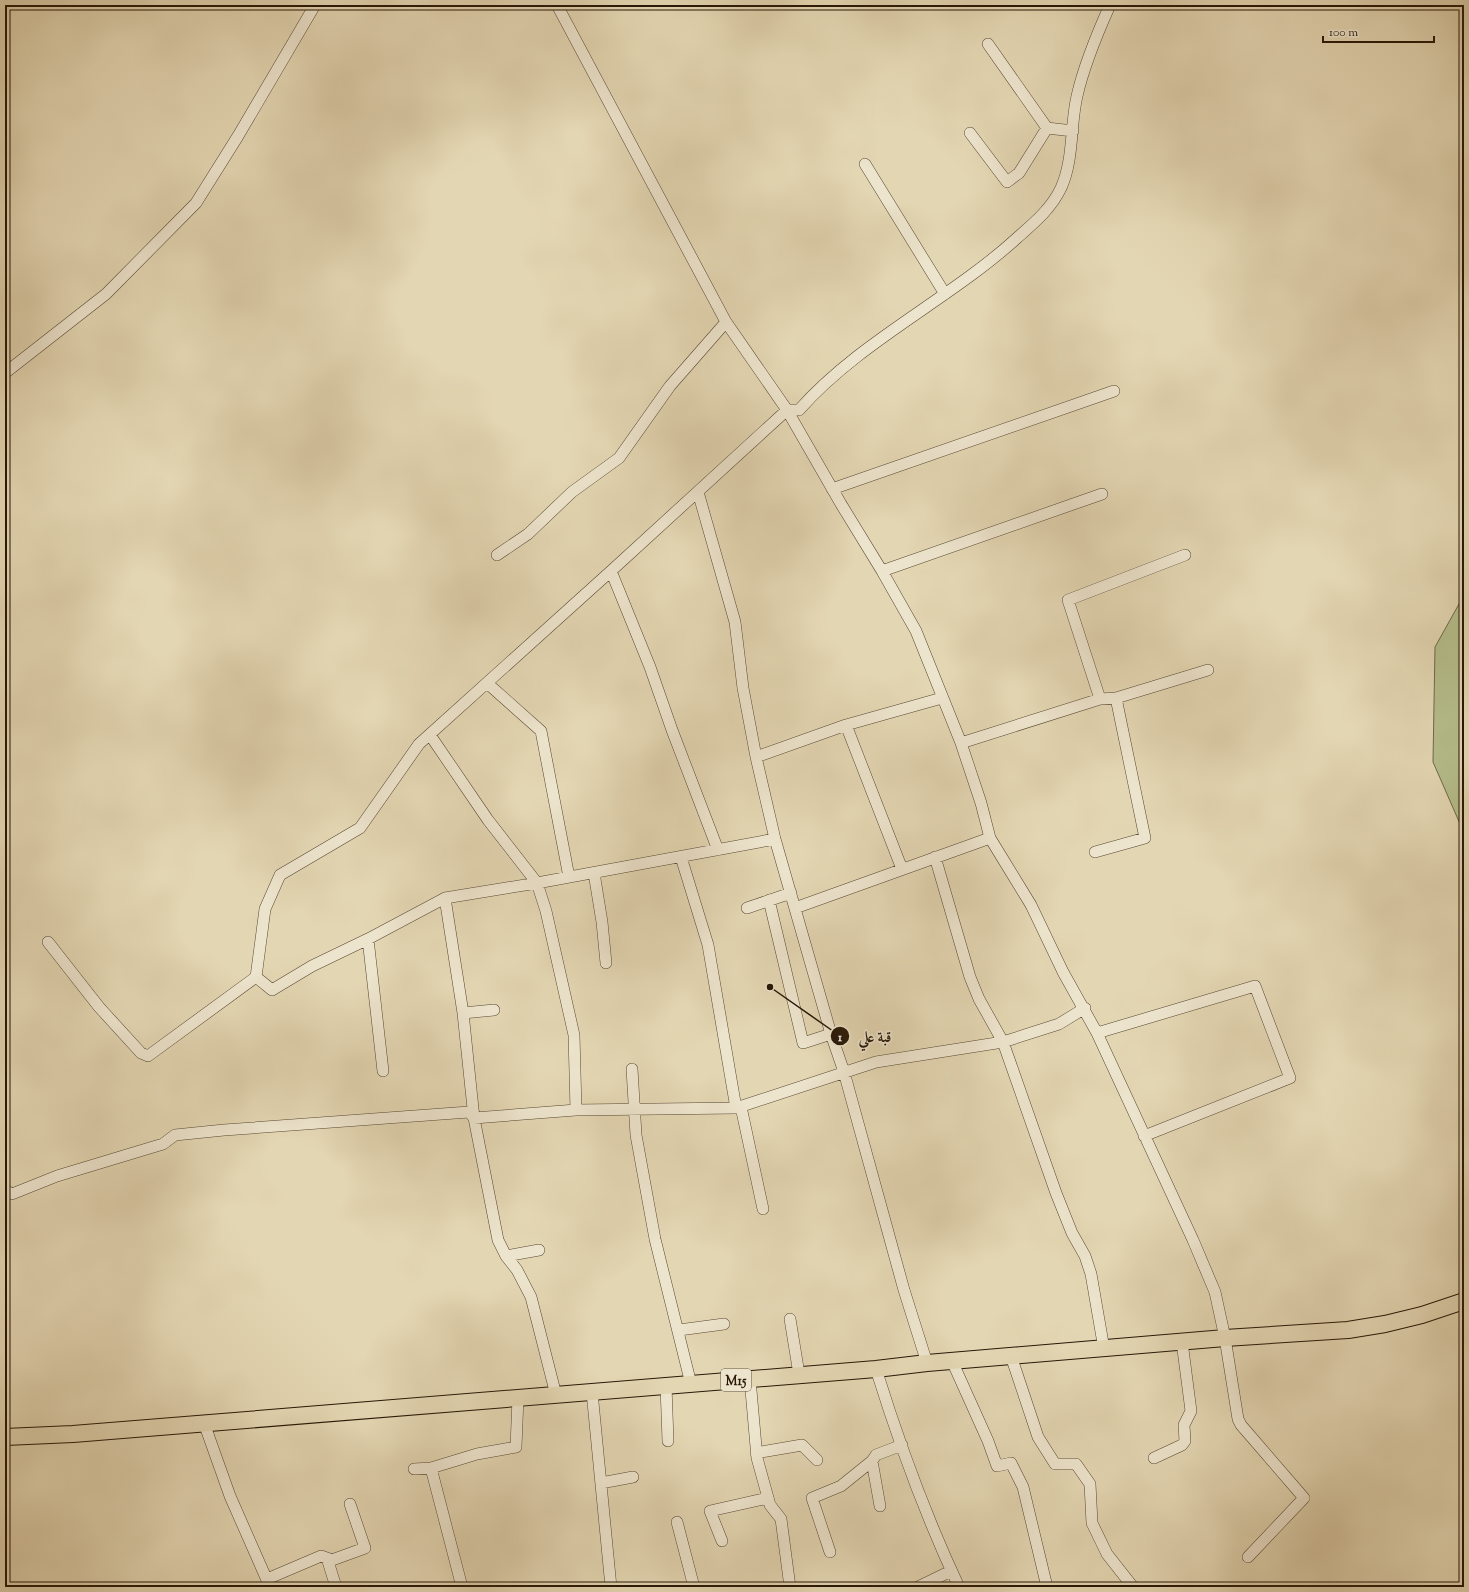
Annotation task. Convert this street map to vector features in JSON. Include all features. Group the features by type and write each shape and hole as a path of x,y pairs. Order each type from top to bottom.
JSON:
{"highway":[{"name":"M15","path":"5,1437 73,1434 799,1374 876,1369 927,1363 1225,1338 1329,1332 1367,1328 1422,1315 1464,1301"}],"street":[{"path":"5,373 106,294 196,203 238,136 315,5"},
{"path":"557,5 726,322 787,410 916,631 961,743 981,803 990,838 1031,905 1064,972 1098,1033 1193,1240 1215,1292 1225,1338 1238,1419 1241,1425 1304,1498 1248,1557"},
{"path":"48,942 99,1008 141,1053 148,1056 256,977 265,910 280,875 360,828 419,744 787,410 799,410 814,393 856,358 946,294 1001,252 1047,210 1061,188 1069,160 1077,96 1096,37 1110,5"},
{"path":"988,44 1047,128 1073,131"},
{"path":"970,133 1007,182 1019,174 1047,128"},
{"path":"865,164 946,294"},
{"path":"497,555 528,534 572,492 619,458 670,386 726,322"},
{"path":"832,489 1114,391"},
{"path":"698,492 735,622 743,688 756,757 775,839 831,1034 844,1072 902,1283 927,1363"},
{"path":"882,571 1102,494"},
{"path":"1100,699 1068,600 1185,555"},
{"path":"611,571 650,667 672,730 718,850"},
{"path":"961,743 1100,699 1116,698 1208,670"},
{"path":"487,683 542,731 569,877"},
{"path":"756,757 846,725 942,698"},
{"path":"1095,852 1145,838 1116,698"},
{"path":"846,725 902,869"},
{"path":"430,735 488,820 537,883 546,911 574,1035 576,1110"},
{"path":"795,908 990,838"},
{"path":"256,977 272,990 312,966 368,939 445,898 594,873 775,839"},
{"path":"681,857 708,945 739,1108 763,1209"},
{"path":"935,857 970,977 979,999 1003,1042 1056,1193 1072,1233 1087,1262 1091,1274 1104,1349"},
{"path":"594,873 602,922 606,963"},
{"path":"748,908 791,894"},
{"path":"445,898 463,1012 474,1118 498,1240 506,1256 517,1270 531,1297 556,1395"},
{"path":"769,900 803,1043 831,1034"},
{"path":"368,939 383,1070"},
{"path":"1098,1033 1255,986 1290,1078 1144,1136"},
{"path":"474,1118 576,1110 739,1108 876,1062 1003,1042 1059,1024 1085,1008"},
{"path":"463,1012 494,1010"},
{"path":"632,1069 636,1135 655,1239 679,1330 691,1384"},
{"path":"5,1190 12,1194 57,1176 163,1144 175,1135 469,1112 474,1118"},
{"path":"506,1256 539,1250"},
{"path":"790,1319 799,1374"},
{"path":"679,1330 724,1324"},
{"path":"1154,1458 1182,1445 1185,1441 1184,1425 1191,1411 1182,1342"},
{"path":"1011,1356 1038,1437 1055,1464 1076,1464 1090,1484 1092,1523 1107,1554 1133,1587"},
{"path":"952,1361 998,1466 1011,1463 1023,1487 1048,1587"},
{"path":"876,1369 890,1414 912,1475 959,1587"},
{"path":"750,1379 756,1453 770,1505 781,1520 790,1587"},
{"path":"666,1386 668,1441"},
{"path":"592,1392 611,1587"},
{"path":"414,1469 431,1468 477,1454 516,1447 518,1398"},
{"path":"204,1423 230,1496 268,1583 321,1556 332,1560 365,1548 350,1504"},
{"path":"756,1453 802,1445 818,1460"},
{"path":"830,1552 812,1498 841,1486 872,1461 876,1455 902,1445"},
{"path":"872,1461 880,1506"},
{"path":"431,1468 462,1587"},
{"path":"601,1483 633,1477"},
{"path":"722,1541 710,1511 768,1498"},
{"path":"677,1522 694,1587"},
{"path":"327,1558 336,1587"},
{"path":"918,1587 952,1571"}],"green space":[{"path":"1464,595 1464,833 1433,762 1435,647"}],"place":[{"name":"قبة علي","path":"770,987"}]}
